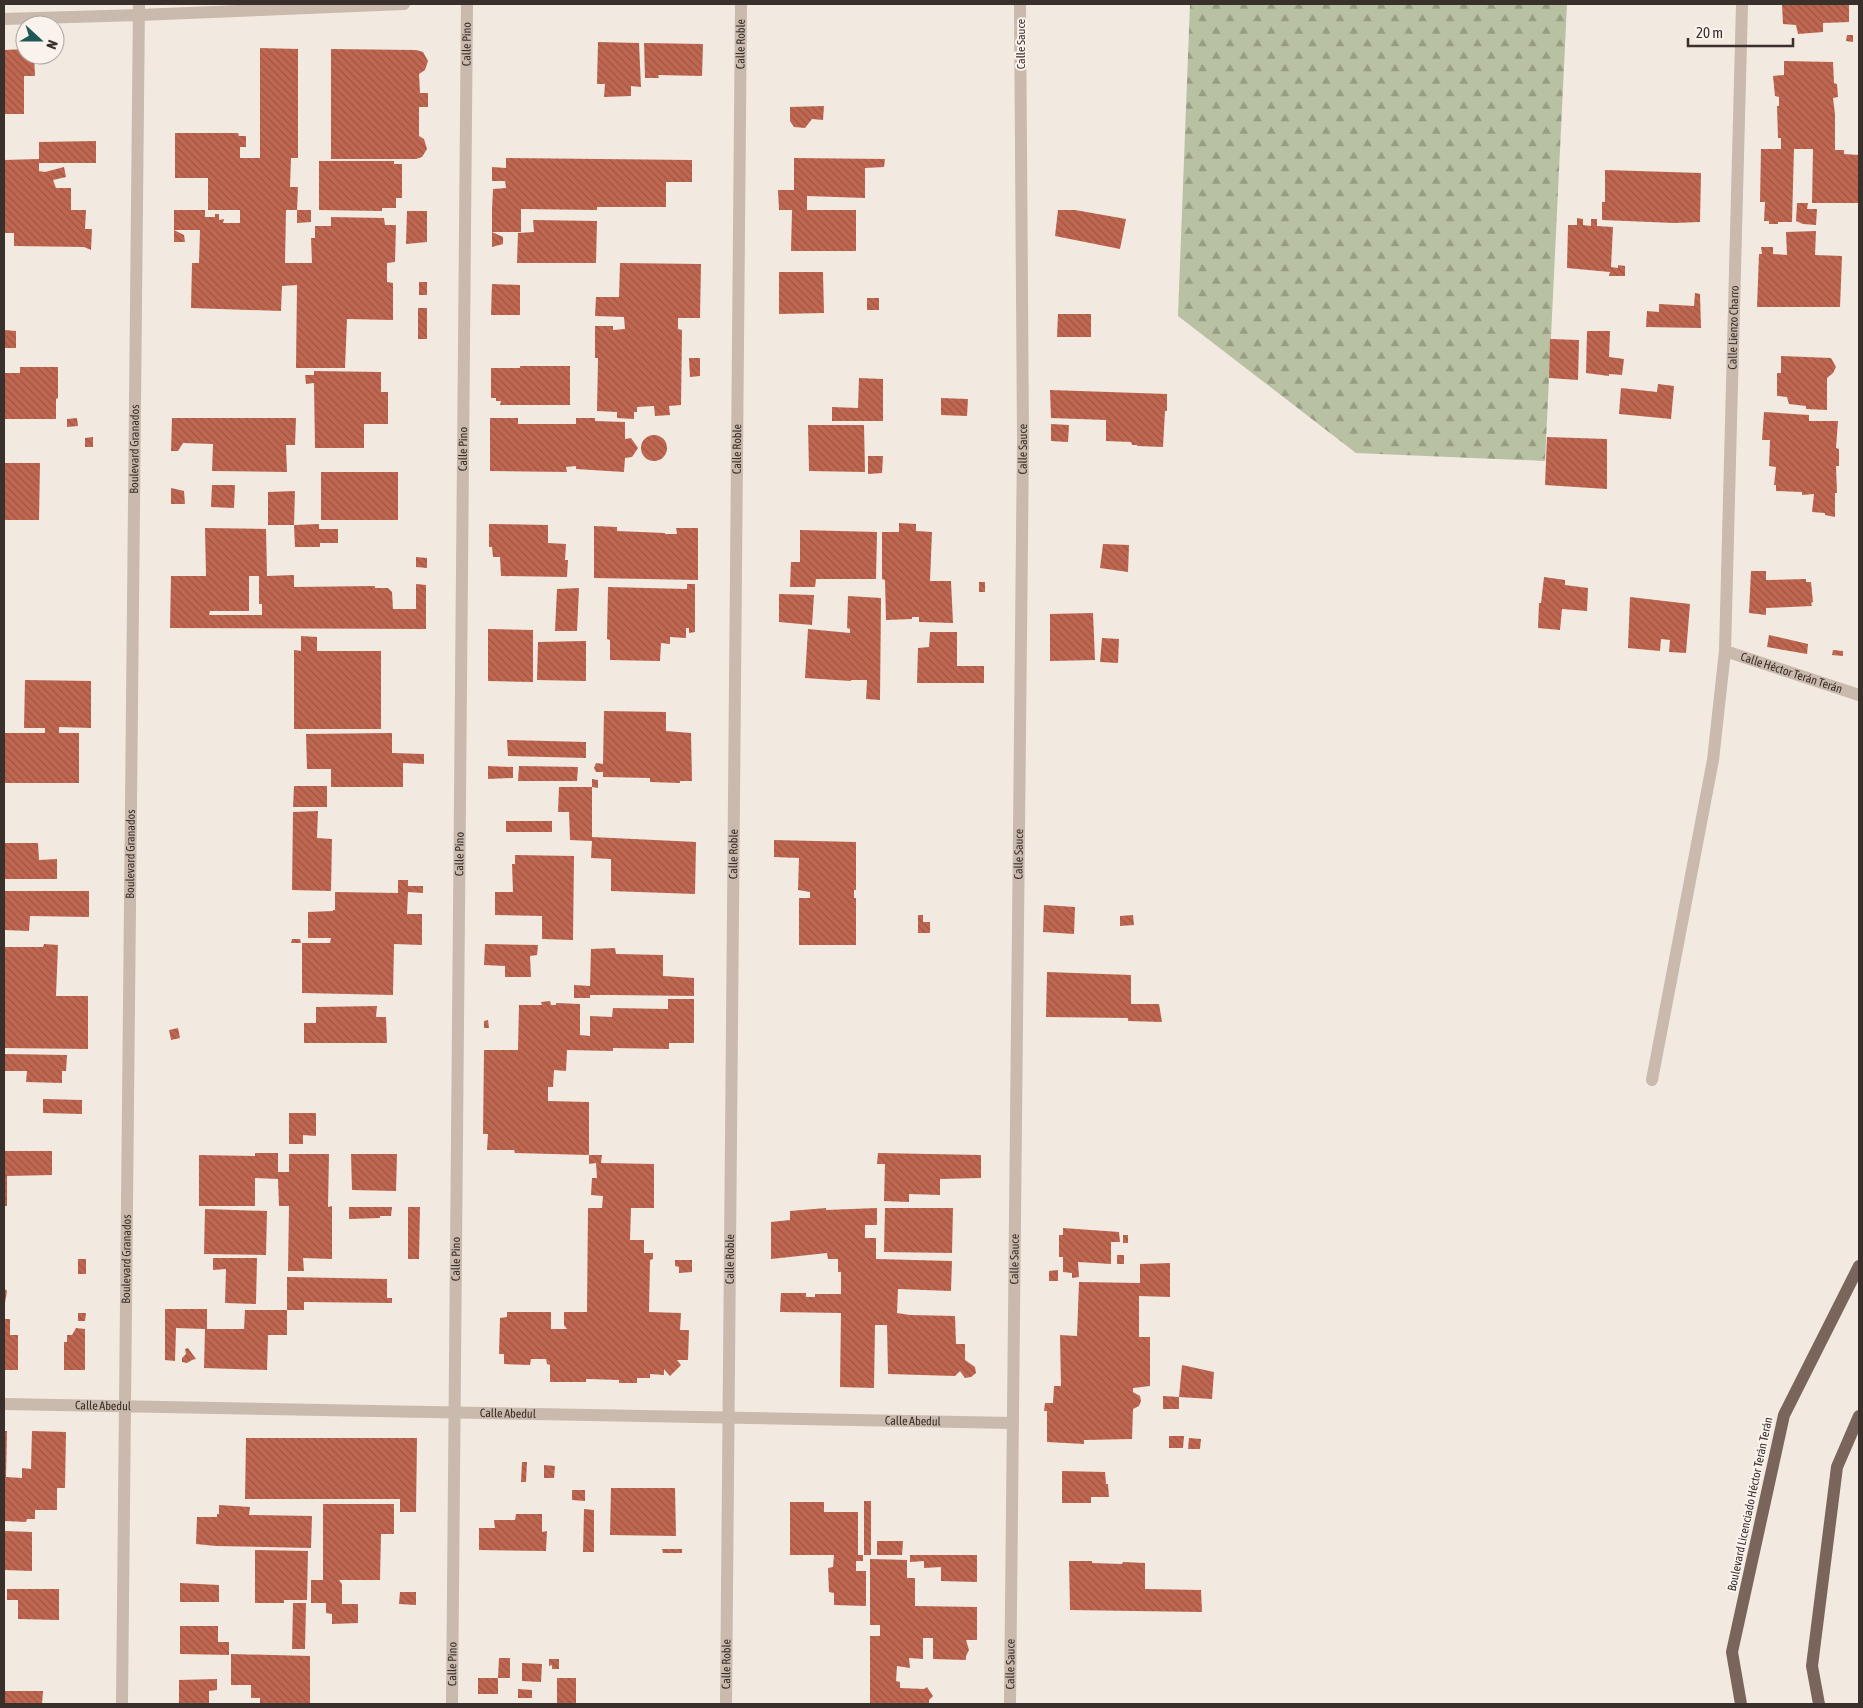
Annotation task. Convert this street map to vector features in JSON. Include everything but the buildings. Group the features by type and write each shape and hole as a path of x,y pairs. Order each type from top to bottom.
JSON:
{"main road":[{"name":"Boulevard Licenciado Héctor Terán Terán","path":"1741,1704 1732,1652 1784,1415 1859,1266"},
{"path":"1819,1704 1812,1666 1837,1467 1859,1416"}],"street":[{"path":"4,19 139,10 404,4"},
{"name":"Calle Pino","path":"452,1704 467,4"},
{"name":"Calle Roble","path":"726,1704 741,4"},
{"name":"Calle Sauce","path":"1010,1704 1023,450 1020,4"},
{"name":"Calle Lienzo Charro","path":"1652,1080 1713,760 1725,651 1742,4"},
{"name":"Boulevard Granados","path":"122,1704 139,10"},
{"name":"Calle Héctor Terán Terán","path":"1725,651 1859,694"},
{"name":"Calle Abedul","path":"4,1404 1012,1423"}],"green space":[{"path":"1190,4 1567,4 1545,461 1356,453 1178,316"}]}
